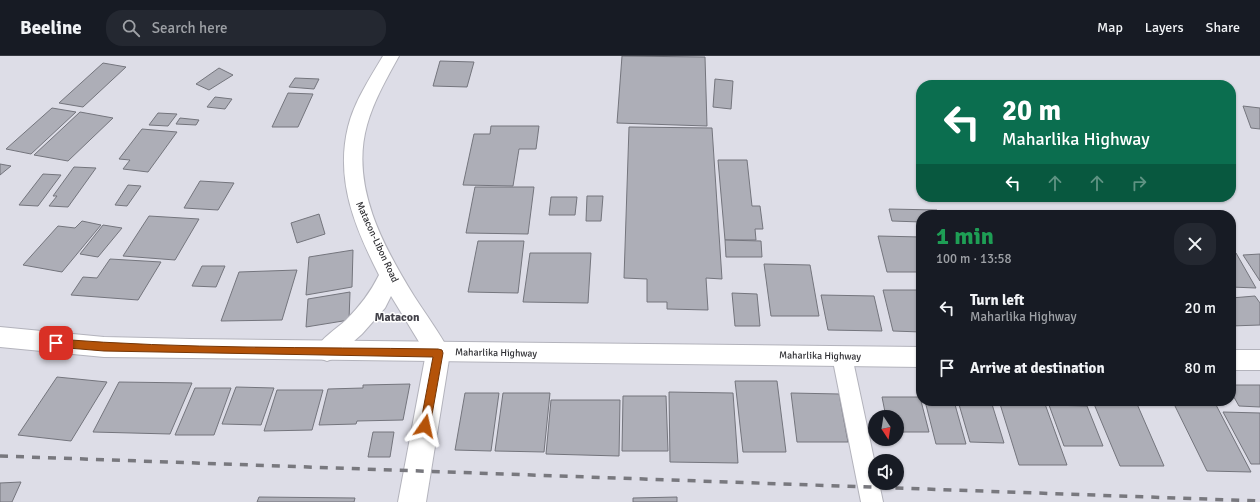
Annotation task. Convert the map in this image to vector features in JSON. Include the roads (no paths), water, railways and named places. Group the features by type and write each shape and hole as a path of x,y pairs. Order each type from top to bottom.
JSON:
{"main road":[{"name":"Matacon-Libon Road","path":"391,56 373,88 357,128 352,160 352,177 356,199 367,227 390,275 438,353"},
{"path":"326,351 354,327 377,301 390,275"},
{"name":"Maharlika Highway","path":"0,337 104,347 438,353 916,357"},
{"path":"412,502 438,353"},
{"path":"1236,360 1260,360"}],"lane":[{"path":"842,356 872,502"}],"railway":[{"path":"0,456 1260,501"}],"district":[{"name":"Matacon","path":"397,317"}]}
